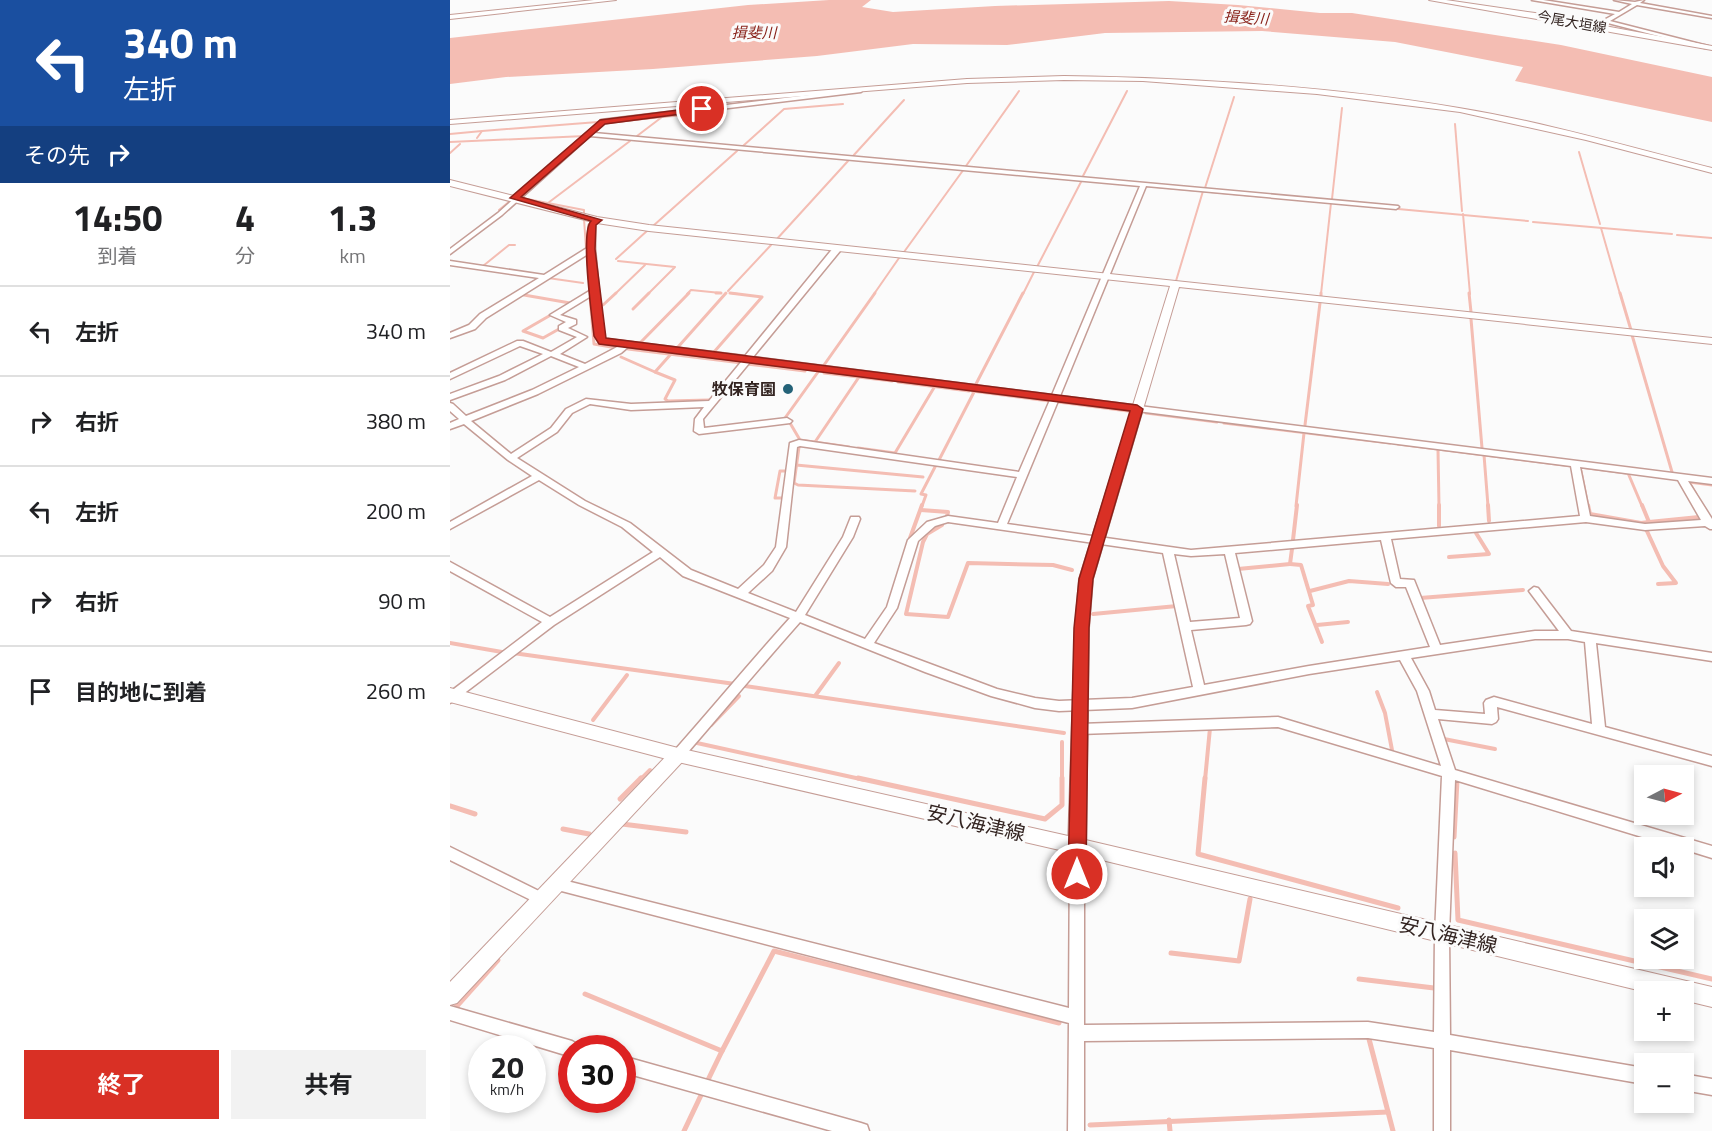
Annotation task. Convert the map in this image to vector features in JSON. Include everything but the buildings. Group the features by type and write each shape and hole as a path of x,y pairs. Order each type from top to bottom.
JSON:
{"main road":[{"path":"450,17 613,0"},
{"name":"今尾大垣線","path":"1432,0 1535,15 1708,47"},
{"name":"安八海津線","path":"451,697 678,755 1077,846 1712,998"}],"street":[{"path":"1534,0 1618,13"},
{"path":"1616,0 1640,1 1712,17"},
{"path":"1640,1 1606,21 1708,47"},
{"path":"450,122 977,81 1090,78 1184,80 1305,91 1480,114 1587,138 1712,171"},
{"path":"450,252 500,214 515,198 603,122 862,90"},
{"path":"589,134 1396,207"},
{"path":"450,183 597,220 670,231 1712,341"},
{"path":"1002,525 1144,184"},
{"path":"597,220 592,225 591,249 599,336 603,341 1712,481"},
{"path":"450,336 472,327 483,316 591,249"},
{"path":"787,421 699,431 699,419 837,249"},
{"path":"450,263 545,277"},
{"path":"1076,1131 1077,846 1082,628 1086,579 1096,539 1175,285"},
{"path":"450,397 501,378 583,337 562,328 573,322 554,315 595,291"},
{"path":"450,376 520,343 586,367"},
{"path":"450,426 535,392 618,351 625,345"},
{"path":"511,458 554,430 570,411 589,401 631,407 711,404"},
{"path":"450,406 511,458 582,503 626,525 687,573 995,693 1035,703 1080,706 1132,703 1535,635 1568,635 1712,657"},
{"path":"740,594 768,568 781,547 793,445 799,443 1022,475"},
{"path":"1575,464 1586,519"},
{"path":"450,526 540,475"},
{"path":"868,643 892,609 913,540 922,530 939,520 1002,525 1191,553 1586,519 1645,527 1710,525 1682,477"},
{"path":"450,996 678,755 757,662 800,616 848,537 855,519"},
{"path":"1384,537 1396,583 1410,583 1437,651"},
{"path":"1168,550 1187,626 1194,675 1199,690"},
{"path":"1187,626 1246,621 1228,550"},
{"path":"451,697 550,622 661,552"},
{"path":"450,566 550,622"},
{"path":"1534,591 1568,635"},
{"path":"1590,638 1599,729"},
{"path":"1404,656 1423,691 1449,772 1442,934 1442,1131"},
{"path":"1430,714 1492,719 1490,703 1494,702 1712,761"},
{"path":"1080,729 1278,722 1712,852"},
{"path":"450,854 542,899"},
{"path":"555,884 1076,1025 1368,1030 1634,1074"},
{"path":"450,1013 558,1045"},
{"path":"636,1068 861,1131"},
{"path":"1694,1084 1712,1088"}],"water":[{"name":"揖斐川","path":"871,0 862,7 893,12 995,6 1169,1 1320,13 1352,13 1561,45 1712,77 1712,122 1515,81 1523,67 1395,42 1262,31 1105,33 1007,45 913,44 817,56 653,69 506,77 450,84 450,38 748,5"}],"waterway":[{"path":"966,166 1019,91"},
{"path":"1083,176 1127,91"},
{"path":"1205,188 1234,97"},
{"path":"853,156 904,100"},
{"path":"743,146 784,109 843,104"},
{"path":"1332,199 1342,108"},
{"path":"662,117 722,112"},
{"path":"615,122 662,117"},
{"path":"637,136 662,117"},
{"path":"482,131 598,122"},
{"path":"1455,124 1462,211"},
{"path":"450,134 482,131"},
{"path":"477,138 482,131"},
{"path":"450,142 585,136"},
{"path":"515,195 579,139"},
{"path":"548,203 630,141"},
{"path":"450,153 460,144"},
{"path":"653,226 737,151"},
{"path":"1579,152 1600,224"},
{"path":"776,240 848,161"},
{"path":"904,252 964,169"},
{"path":"1037,267 1082,180"},
{"path":"1145,186 1203,191"},
{"path":"1176,281 1203,191"},
{"path":"1203,191 1265,197"},
{"path":"1269,197 1320,202"},
{"path":"522,198 584,210 584,215"},
{"path":"499,210 510,201"},
{"path":"1321,294 1331,203"},
{"path":"1398,209 1463,215"},
{"path":"1463,215 1528,221"},
{"path":"1463,215 1470,294"},
{"path":"584,219 586,248"},
{"path":"1533,222 1672,234"},
{"path":"1601,228 1620,294"},
{"path":"616,259 648,230"},
{"path":"1677,235 1712,238"},
{"path":"483,266 509,245 515,245"},
{"path":"728,291 771,245"},
{"path":"586,252 588,266"},
{"path":"874,294 899,258"},
{"path":"618,261 675,267 633,309"},
{"path":"615,294 645,265"},
{"path":"588,270 590,292"},
{"path":"1023,294 1034,272"},
{"path":"548,278 583,283"},
{"path":"687,294 691,290 721,293 716,293"},
{"path":"603,305 616,293"},
{"path":"640,343 689,293"},
{"path":"678,347 726,293"},
{"path":"714,352 762,297 730,293"},
{"path":"824,365 875,293"},
{"path":"976,384 1023,293"},
{"path":"1469,293 1471,312"},
{"path":"1620,293 1631,330"},
{"path":"524,295 570,303"},
{"path":"590,296 594,344 617,348"},
{"path":"1305,425 1320,303"},
{"path":"549,316 523,331 543,338 559,329"},
{"path":"1471,319 1482,448"},
{"path":"1632,335 1672,472"},
{"path":"628,349 671,354"},
{"path":"655,372 671,354"},
{"path":"671,354 742,363"},
{"path":"621,357 655,372"},
{"path":"747,364 805,371"},
{"path":"655,372 675,380 665,399 668,401 709,400"},
{"path":"785,418 818,372"},
{"path":"824,373 859,377"},
{"path":"815,442 859,377"},
{"path":"859,377 892,381"},
{"path":"898,382 935,387"},
{"path":"858,448 895,453 935,387"},
{"path":"935,387 969,391"},
{"path":"972,391 1049,401"},
{"path":"939,460 974,392"},
{"path":"1058,402 1128,411"},
{"path":"1146,413 1217,422"},
{"path":"790,423 800,440 849,447"},
{"path":"1224,423 1390,443"},
{"path":"1296,506 1304,433"},
{"path":"1398,444 1572,466"},
{"path":"796,465 799,447"},
{"path":"1438,450 1439,506"},
{"path":"1484,455 1488,506"},
{"path":"796,465 923,477"},
{"path":"796,465 794,483 798,485 915,491"},
{"path":"922,506 926,495 921,494 936,465"},
{"path":"1580,467 1626,473"},
{"path":"782,498 775,498 780,471 785,471"},
{"path":"1581,471 1588,506"},
{"path":"1628,473 1642,506"},
{"path":"1696,494 1689,482 1712,485"},
{"path":"910,538 922,505"},
{"path":"1293,540 1297,505"},
{"path":"1488,505 1489,521"},
{"path":"1588,505 1590,514 1641,523 1649,522"},
{"path":"1642,505 1649,522"},
{"path":"1439,506 1439,526"},
{"path":"921,510 948,512 947,516"},
{"path":"1649,522 1699,517"},
{"path":"942,525 927,534 923,542 906,614 948,617 968,563 1053,565 1072,570"},
{"path":"1646,529 1663,566 1676,583 1658,584"},
{"path":"1449,557 1489,554 1476,533"},
{"path":"1290,564 1292,549"},
{"path":"1238,569 1290,564"},
{"path":"1290,564 1301,565 1313,605 1308,606 1322,642"},
{"path":"1310,591 1349,581 1388,584"},
{"path":"1420,598 1523,590"},
{"path":"1093,614 1177,606"},
{"path":"1317,625 1348,622"},
{"path":"450,643 502,652"},
{"path":"513,653 735,684"},
{"path":"815,696 839,663"},
{"path":"593,720 627,675"},
{"path":"745,686 1064,733"},
{"path":"1377,692 1385,713 1392,750"},
{"path":"711,725 739,696"},
{"path":"1205,780 1210,728"},
{"path":"697,739 697,743 865,780"},
{"path":"1444,739 1495,749"},
{"path":"858,778 1045,819 1062,805 1062,742"},
{"path":"640,780 650,770"},
{"path":"620,799 641,778"},
{"path":"1205,778 1198,854 1398,908"},
{"path":"1454,837 1457,780"},
{"path":"450,806 475,814"},
{"path":"622,824 686,832"},
{"path":"563,829 589,834"},
{"path":"1455,853 1458,920 1712,979"},
{"path":"1171,953 1239,961 1250,899"},
{"path":"722,1051 774,951 1059,1023"},
{"path":"456,1007 498,960"},
{"path":"1359,979 1434,988"},
{"path":"585,994 722,1051"},
{"path":"1369,1039 1393,1131"},
{"path":"706,1084 722,1051"},
{"path":"684,1131 703,1091"},
{"path":"1169,1122 1388,1112"},
{"path":"1090,1125 1169,1122"},
{"path":"1169,1122 1170,1131"}],"place":[{"name":"牧保育園","path":"788,389"}],"route":[{"path":"702,109 603,122 515,198 597,220 592,225 591,249 599,336 603,341 1137,409 1096,539 1086,579 1082,628 1077,874"}]}
